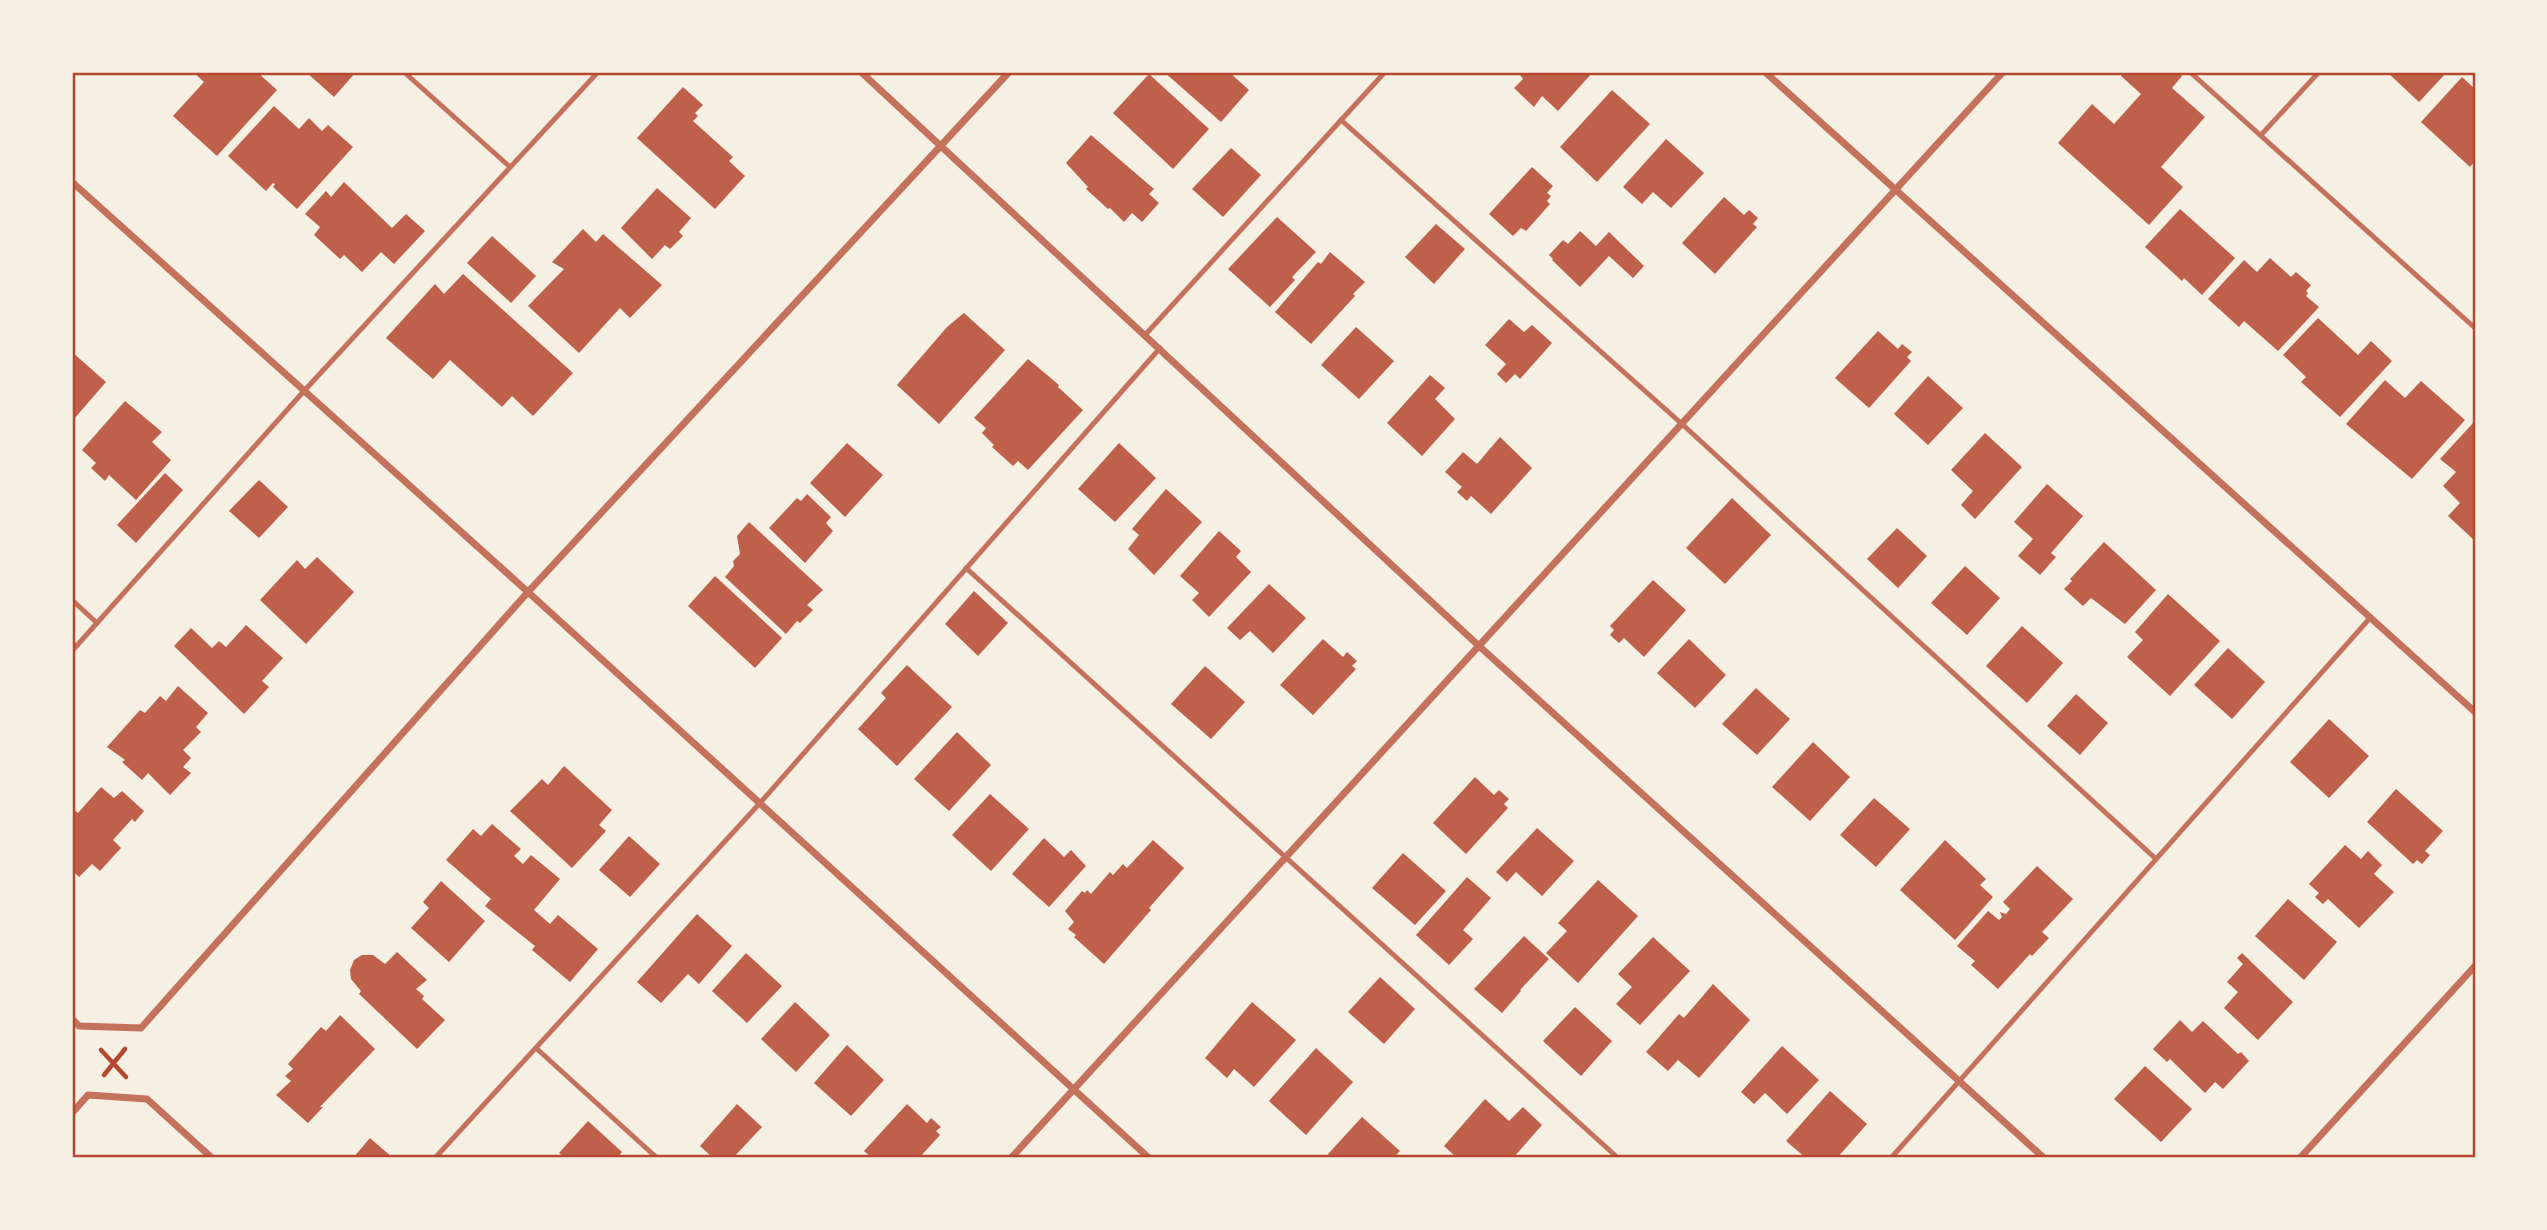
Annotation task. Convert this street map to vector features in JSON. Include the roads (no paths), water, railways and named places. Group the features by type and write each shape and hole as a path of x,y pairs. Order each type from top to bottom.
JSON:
{"street":[{"path":"861,72 943,145 1479,646 2044,1158"},
{"path":"72,1019 79,1026 141,1028 528,592 1009,72"},
{"path":"1765,72 2475,712"},
{"path":"1011,1158 2003,72"},
{"path":"72,182 528,592 1149,1158"},
{"path":"2300,1158 2475,966"},
{"path":"72,1113 88,1095 147,1099 212,1158"}],"lane":[{"path":"404,72 510,167"},
{"path":"72,651 304,391 597,72"},
{"path":"1145,335 1384,72"},
{"path":"2190,72 2475,328"},
{"path":"2261,135 2319,72"},
{"path":"1341,120 1682,424 2156,859"},
{"path":"435,1158 760,803 1160,348"},
{"path":"966,568 1618,1158"},
{"path":"72,600 97,623"},
{"path":"1891,1158 2370,618"},
{"path":"536,1048 657,1158"}]}
